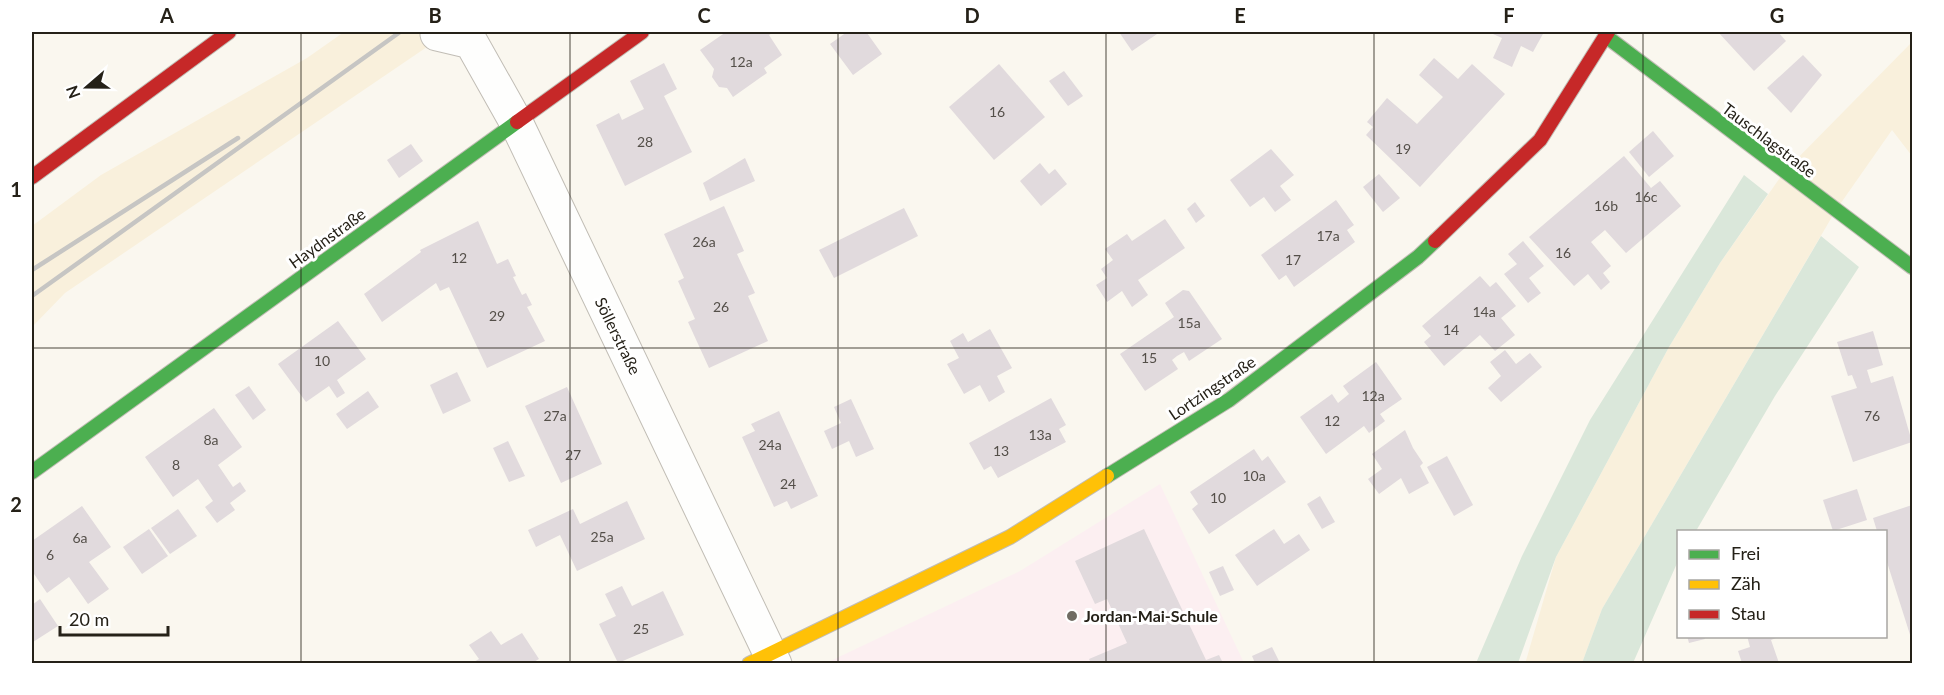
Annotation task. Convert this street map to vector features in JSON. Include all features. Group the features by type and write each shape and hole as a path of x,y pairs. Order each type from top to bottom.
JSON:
{"street":[{"path":"32,177 229,32"},
{"name":"Haydnstraße","path":"32,472 642,32"},
{"name":"Söllerstraße","path":"437,34 471,42 516,122 765,660"},
{"name":"Tauschlagstraße","path":"1608,34 1734,134 1912,267"},
{"name":"Lortzingstraße","path":"765,660 1010,537 1228,400 1418,257 1540,140 1608,34"}],"shaded area":[{"path":"344,32 449,32 65,293 32,327 32,226 101,175 307,58"},
{"path":"1912,42 1912,156 1892,130 1836,210 1602,609 1582,663 1525,664 1556,557 1669,347 1720,263 1784,172"},
{"name":"Jordan-Mai-Schule","path":"1160,484 1244,663 824,664 1020,571"}],"green space":[{"path":"1744,175 1768,194 1720,263 1669,347 1556,557 1518,663 1476,663 1522,556 1590,420"},
{"path":"1821,236 1859,267 1775,396 1697,530 1677,530 1677,563 1633,663 1582,663 1602,609"}],"building":[{"path":"726,32 774,32 769,35 782,55 764,68 767,73 733,97 727,88 719,87 712,77 714,69 700,50"},
{"path":"847,32 869,32 867,33 882,54 853,75 830,44"},
{"path":"1119,32 1160,32 1132,51"},
{"path":"1494,32 1544,32 1533,52 1521,46 1512,67 1493,58 1502,38 1493,34"},
{"path":"1718,32 1778,32 1786,41 1754,71"},
{"path":"1803,55 1822,75 1791,113 1767,88"},
{"path":"1434,58 1458,79 1472,64 1505,94 1420,187 1366,135 1373,127 1367,122 1387,98 1417,124 1443,97 1419,75"},
{"path":"664,63 677,89 664,96 692,152 625,186 596,125 619,113 622,120 644,109 630,81"},
{"path":"999,64 1045,117 994,160 949,107"},
{"path":"1064,71 1083,96 1068,106 1049,81"},
{"path":"1653,131 1674,156 1649,177 1629,152"},
{"path":"411,144 423,161 399,178 387,160"},
{"path":"1271,149 1294,175 1280,186 1291,200 1275,212 1264,197 1250,207 1230,180"},
{"path":"1624,156 1651,188 1660,181 1681,206 1626,253 1605,230 1591,242 1611,266 1603,273 1610,282 1601,290 1588,274 1574,286 1529,237"},
{"path":"745,158 755,181 710,201 703,183"},
{"path":"1040,163 1049,174 1055,169 1067,184 1041,206 1020,181"},
{"path":"1379,174 1400,198 1383,212 1363,187"},
{"path":"1336,200 1354,225 1347,230 1355,242 1294,287 1286,275 1279,280 1261,255"},
{"path":"1195,202 1205,216 1196,223 1187,209"},
{"path":"724,206 744,251 737,254 755,293 748,296 768,341 709,368 688,322 695,319 678,281 684,278 664,234"},
{"path":"904,208 918,236 834,278 819,250"},
{"path":"1165,219 1185,248 1138,280 1148,295 1132,307 1122,291 1107,302 1096,285 1107,278 1101,269 1113,260 1105,249 1127,234 1132,241"},
{"path":"478,221 497,264 508,259 516,276 513,277 522,295 526,293 532,305 527,307 545,341 487,368 449,287 440,291 436,283 382,322 364,294 421,252 420,250"},
{"path":"1523,241 1544,266 1529,278 1541,293 1528,303 1504,274 1517,264 1508,254"},
{"path":"1480,276 1490,287 1496,282 1516,306 1501,318 1515,335 1495,351 1480,335 1444,366 1424,342 1431,336 1422,326"},
{"path":"1183,290 1189,291 1222,339 1189,361 1184,352 1177,356 1172,360 1178,369 1145,391 1120,354 1174,317 1165,303"},
{"path":"338,321 366,359 337,380 345,393 337,398 329,386 306,402 278,364"},
{"path":"990,329 1012,368 997,376 1005,392 989,402 980,385 964,394 947,364 959,358 950,341 963,333 968,342"},
{"path":"1873,331 1883,365 1867,370 1871,383 1893,376 1912,442 1853,462 1831,396 1857,388 1852,375 1848,376 1837,342"},
{"path":"1505,350 1516,364 1530,353 1542,367 1501,402 1488,388 1501,376 1490,362"},
{"path":"1376,362 1402,399 1380,414 1385,421 1369,433 1364,426 1326,454 1300,417 1332,394 1338,403 1349,394 1343,386"},
{"path":"457,372 471,401 443,414 430,385"},
{"path":"249,386 266,410 253,420 235,395"},
{"path":"567,387 602,464 561,483 525,406"},
{"path":"368,391 379,407 347,429 336,414"},
{"path":"1051,398 1066,425 1059,429 1066,442 998,478 991,466 984,470 969,443"},
{"path":"851,399 874,449 856,457 849,441 832,449 824,431 841,423 834,407"},
{"path":"214,408 242,447 218,465 233,487 240,482 246,491 230,503 235,510 217,523 205,507 213,501 198,479 173,497 145,457"},
{"path":"779,411 818,496 791,509 787,501 774,507 742,437 755,431 751,424"},
{"path":"1405,430 1423,463 1420,466 1429,483 1409,494 1401,478 1379,494 1368,479 1382,469 1372,454"},
{"path":"508,441 525,476 509,482 493,448"},
{"path":"1254,449 1262,461 1268,456 1286,482 1209,534 1192,509 1198,504 1190,492"},
{"path":"1447,456 1473,505 1454,516 1427,467"},
{"path":"1857,489 1867,520 1833,530 1823,500"},
{"path":"1320,496 1335,522 1322,529 1307,504"},
{"path":"627,501 645,539 577,571 560,535 536,547 528,530 573,509 580,524"},
{"path":"1912,505 1912,641 1887,562 1887,530 1877,530 1873,518"},
{"path":"82,506 111,547 89,562 109,589 88,604 69,577 47,593 32,571 32,541"},
{"path":"178,509 197,536 170,554 151,528"},
{"path":"149,529 168,556 142,574 123,547"},
{"path":"1144,529 1206,660 1219,655 1223,663 1091,663 1089,659 1127,643 1107,599 1095,604 1075,561"},
{"path":"1274,529 1284,544 1299,534 1310,550 1257,586 1235,555"},
{"path":"1223,566 1234,590 1220,596 1209,572"},
{"path":"622,586 632,606 663,591 684,635 618,663 599,624 616,616 605,594"},
{"path":"40,599 58,626 33,642 32,605"},
{"path":"491,631 501,645 522,633 539,659 532,663 472,663 479,659 469,645"},
{"path":"1688,638 1705,639 1689,643"},
{"path":"1748,638 1776,638 1771,640 1779,663 1742,663 1738,651 1750,647"},
{"path":"1272,647 1280,663 1255,663 1252,656"}],"railway":[{"path":"32,296 400,32"},
{"path":"32,270 238,138"}],"traffic: fast":[{"path":"1607,37 1912,267"},
{"path":"32,472 517,122"},
{"path":"1107,476 1229,400 1418,257 1435,241"}],"traffic: slow":[{"path":"749,664 1010,537 1107,476"}],"traffic: jam":[{"path":"32,177 229,32"},
{"path":"517,122 642,32"},
{"path":"1435,241 1540,140 1608,32"}],"place":[{"name":"Jordan-Mai-Schule","path":"1072,616"}]}
